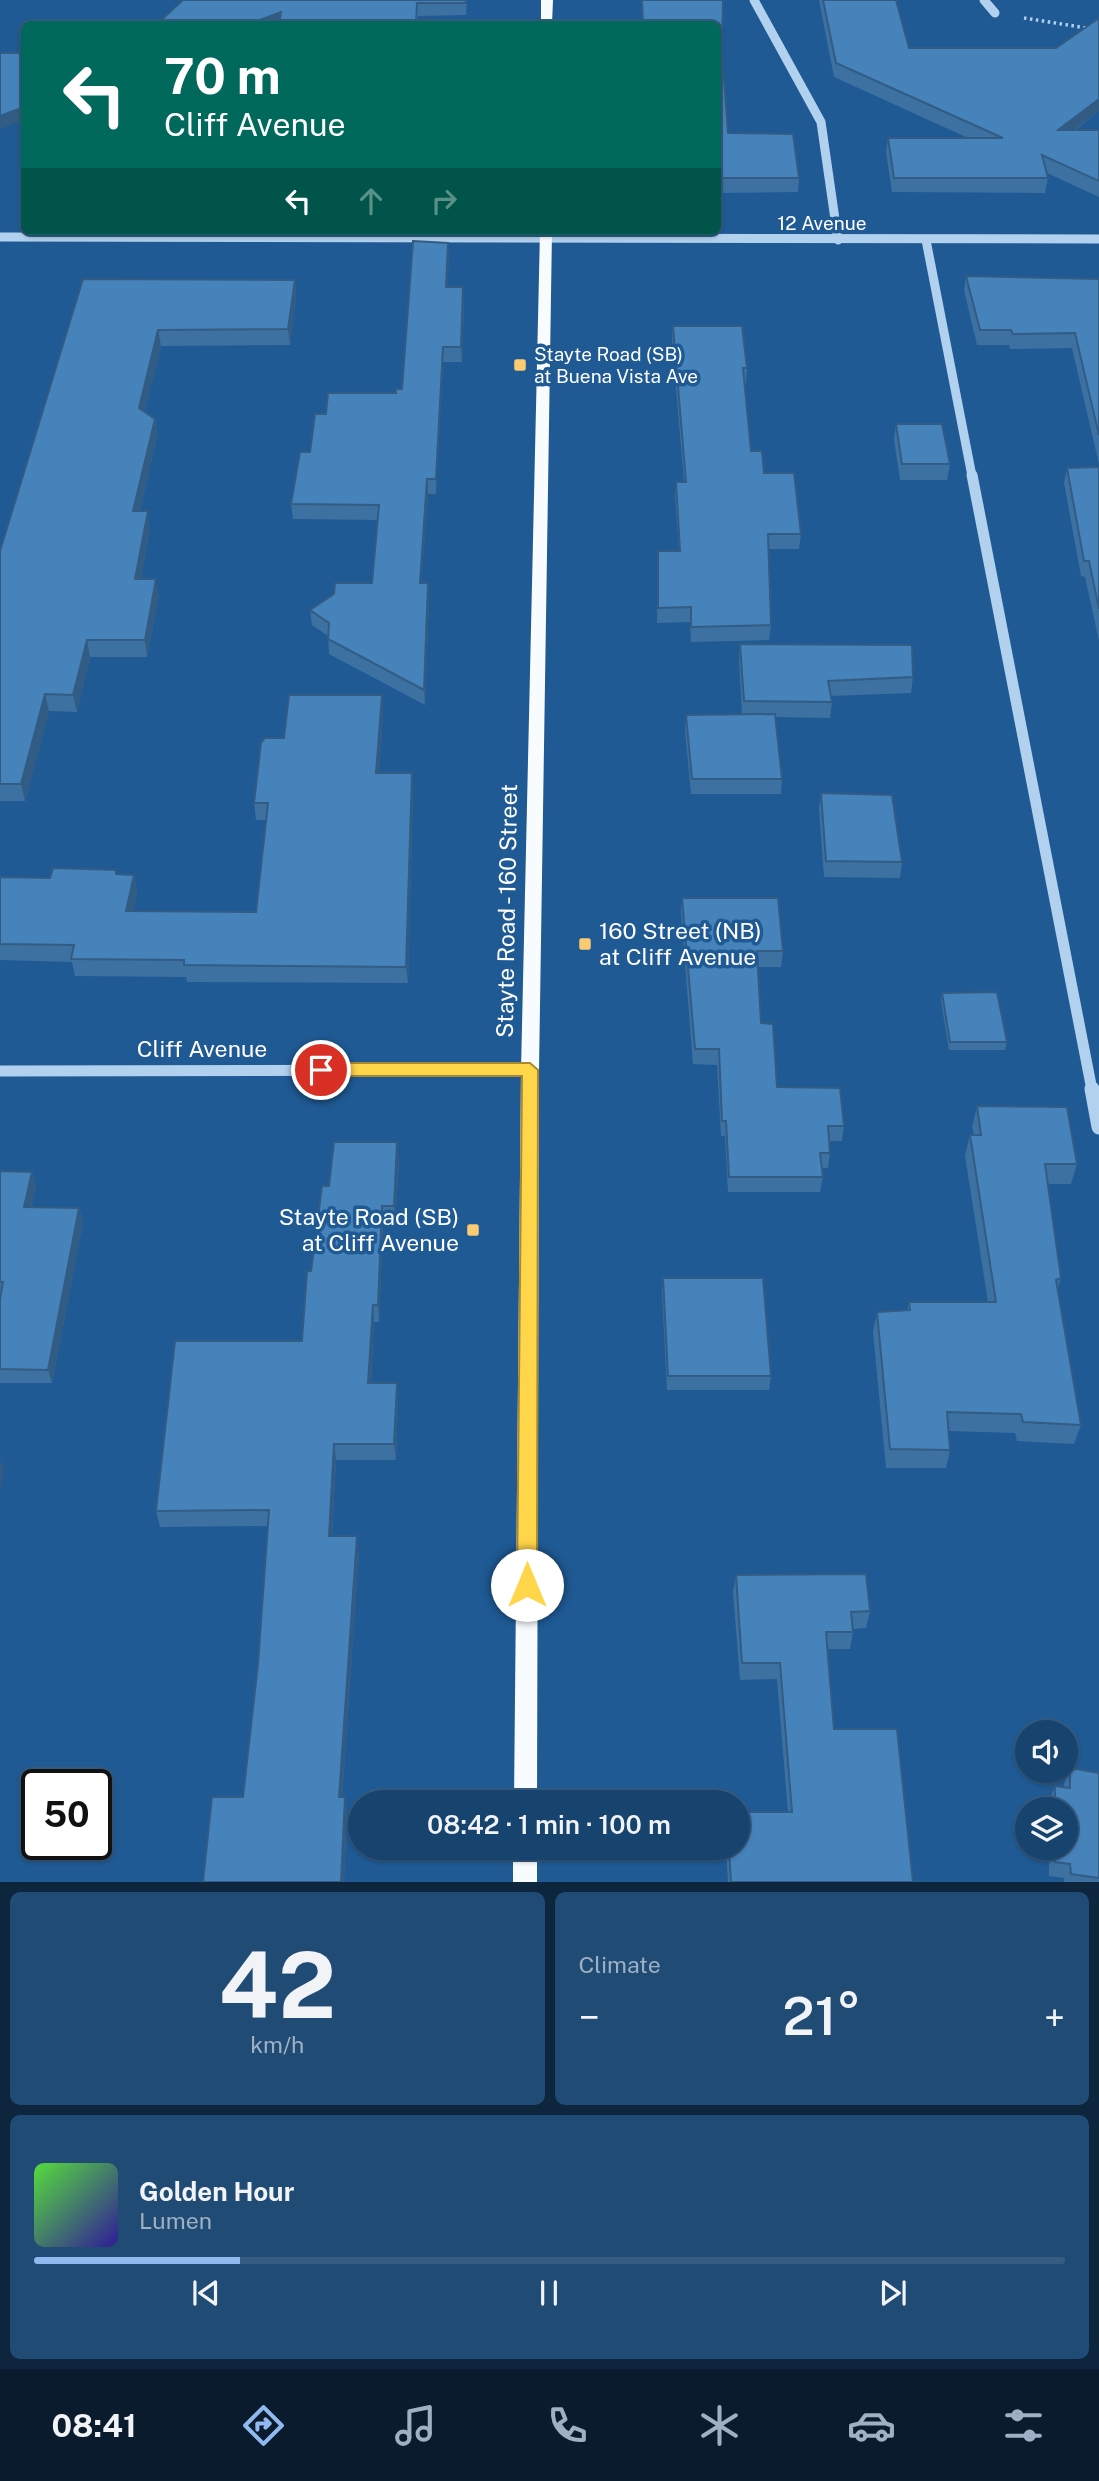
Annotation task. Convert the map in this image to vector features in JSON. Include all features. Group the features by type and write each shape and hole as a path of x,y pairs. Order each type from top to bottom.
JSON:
{"main road":[{"path":"547,0 547,21"},
{"name":"Stayte Road - 160 Street","path":"525,1790 530,1070 546,235"},
{"path":"525,1860 525,1882"}],"street":[{"path":"754,0 821,122 838,240"},
{"path":"984,0 995,13"},
{"name":"12 Avenue","path":"0,237 546,235 838,240 1099,239"},
{"path":"926,240 1099,1127"},
{"name":"Cliff Avenue","path":"0,1071 530,1070"}],"path":[{"path":"995,13 1099,30"}],"building":[{"path":"183,0 466,0 466,3 417,3 416,21 280,21 281,12 257,21 160,21"},
{"path":"642,0 723,0 722,50 728,133 793,134 799,178 721,178 721,21 643,21"},
{"path":"823,0 896,0 909,48 1056,48 1099,18 1099,99 1058,130 1099,130 1099,181 1042,155 1048,178 894,178 888,138 1003,138 836,63"},
{"path":"0,53 21,53 21,108 0,116"},
{"path":"413,241 448,243 446,287 463,287 461,347 443,347 436,479 427,479 420,583 428,583 424,690 328,639 329,623 310,610 334,594 335,583 372,583 379,505 291,504 300,452 310,452 315,414 326,414 328,393 396,393 396,389 402,389"},
{"path":"966,276 1099,279 1099,435 1075,333 1013,334 1011,330 980,330"},
{"path":"83,279 295,280 288,329 158,330 139,408 155,419 133,511 148,511 135,579 156,579 145,640 87,640 73,695 45,694 21,784 0,784 0,551"},
{"path":"673,326 742,326 751,451 762,451 764,473 794,473 801,534 768,534 771,625 691,627 691,607 658,608 658,551 680,551 676,482 686,482"},
{"path":"896,424 942,424 950,464 902,464"},
{"path":"1099,467 1099,609 1089,561 1084,561 1067,468"},
{"path":"740,644 912,645 913,677 828,681 832,702 744,701"},
{"path":"289,695 382,695 376,773 412,773 406,967 184,965 184,960 71,959 74,945 0,944 0,877 50,878 53,868 116,870 116,874 134,875 126,911 256,912 268,803 254,803 261,743 265,738 284,738"},
{"path":"775,714 782,779 692,779 686,715"},
{"path":"821,793 892,795 902,862 826,861"},
{"path":"682,898 778,898 783,951 757,951 761,1023 773,1024 777,1087 840,1088 844,1126 828,1126 830,1153 820,1153 823,1177 729,1177 726,1121 722,1121 719,1049 695,1049"},
{"path":"997,992 1007,1042 950,1042 942,993"},
{"path":"977,1106 1067,1107 1077,1164 1045,1164 1061,1278 1056,1280 1081,1425 1023,1422 1021,1414 947,1412 950,1450 890,1449 877,1312 910,1310 909,1302 996,1302 970,1135 981,1135"},
{"path":"334,1142 397,1142 394,1206 382,1206 378,1305 373,1305 368,1383 397,1383 394,1444 334,1444 329,1536 357,1536 339,1797 345,1797 341,1882 203,1882 212,1797 243,1797 258,1664 269,1510 156,1511 175,1341 302,1341 307,1271 311,1271 322,1186 329,1186"},
{"path":"0,1171 32,1172 24,1207 79,1208 48,1370 0,1369 0,1299 3,1282 0,1282"},
{"path":"663,1278 763,1278 771,1376 668,1376"},
{"path":"866,1574 870,1611 851,1612 853,1632 826,1632 834,1729 897,1729 913,1882 731,1882 730,1860 750,1860 750,1812 792,1812 780,1663 742,1663 736,1575"},
{"path":"1078,1769 1099,1773 1099,1878 1071,1874 1070,1864 1055,1862 1078,1860 1078,1797 1055,1797 1055,1786 1070,1788 1070,1783 1078,1783"}],"place":[{"name":"Stayte Road (SB) at Buena Vista Ave","path":"520,365"},
{"name":"160 Street (NB) at Cliff Avenue","path":"585,944"},
{"name":"Stayte Road (SB) at Cliff Avenue","path":"473,1230"}],"route":[{"path":"321,1070 530,1070 527,1585"}]}
